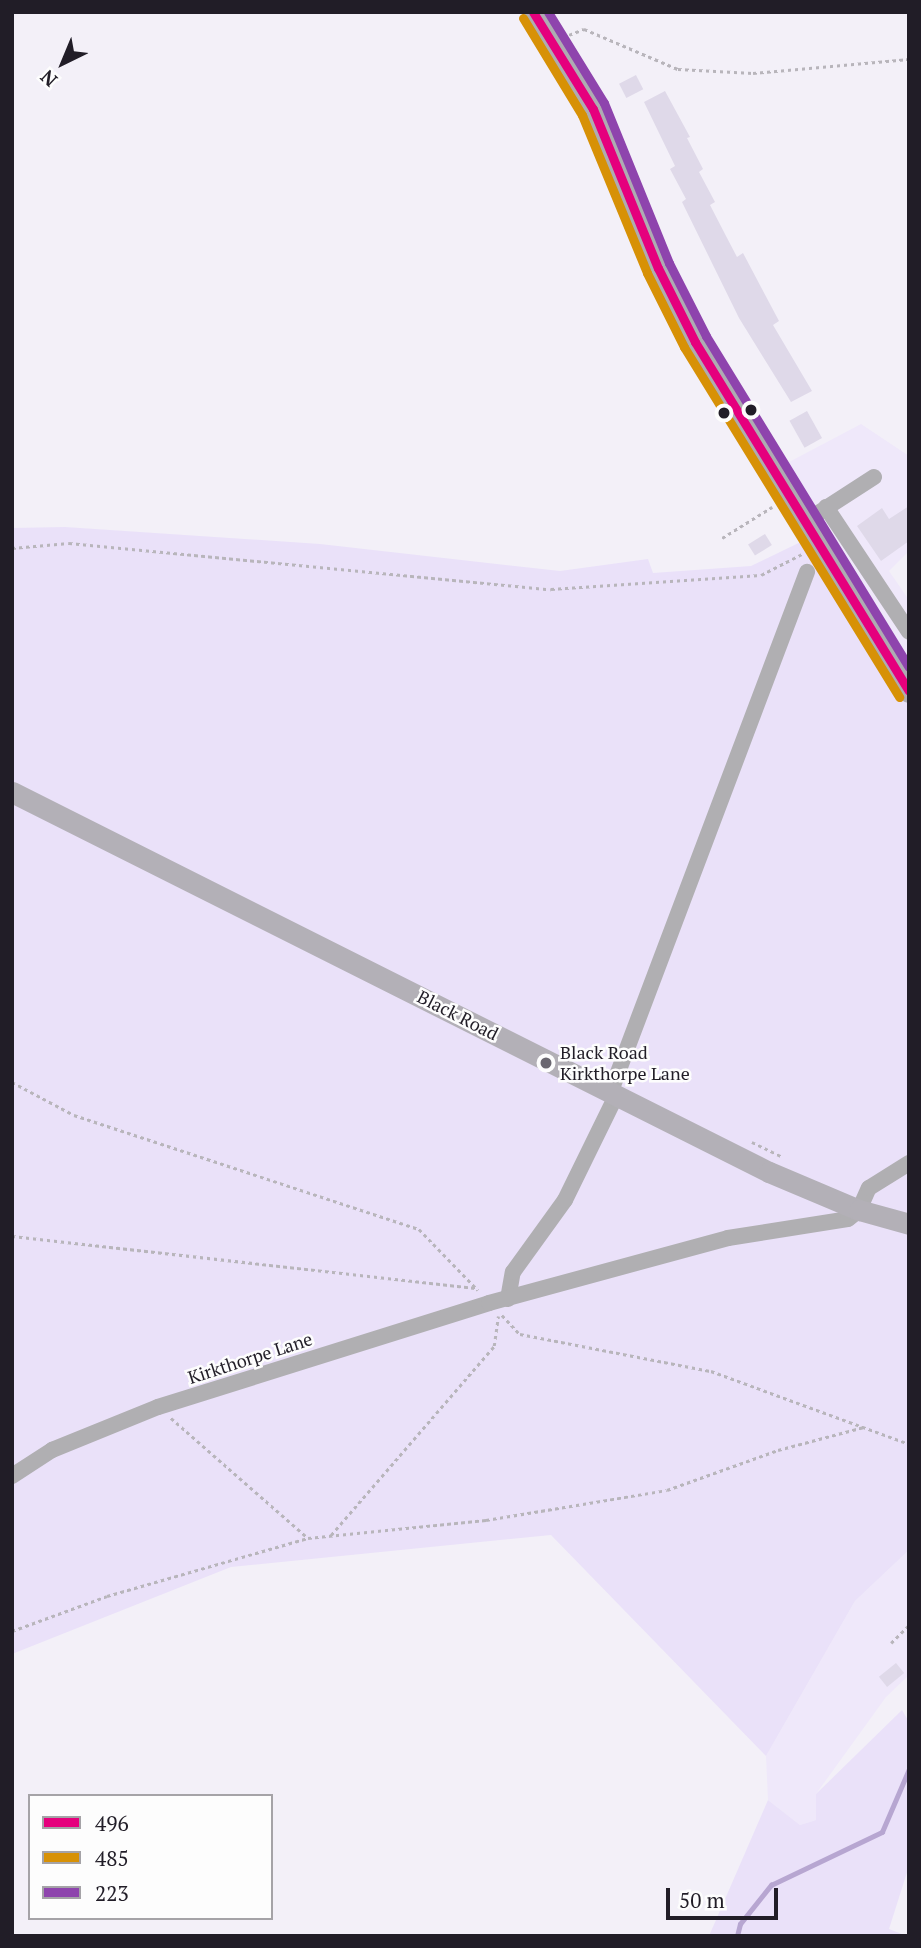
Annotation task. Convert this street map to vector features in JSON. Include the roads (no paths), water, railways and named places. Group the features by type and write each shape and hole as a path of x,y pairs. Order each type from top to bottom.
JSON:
{"highway":[{"path":"538,15 593,109 695,342 909,691"}],"main road":[{"name":"Black Road","path":"12,792 769,1172 859,1210 909,1224"}],"street":[{"path":"806,521 874,477"},
{"path":"826,507 909,632"},
{"path":"508,1298 513,1272 565,1200 614,1092 807,572"},
{"path":"859,1210 869,1188 909,1163"},
{"name":"Kirkthorpe Lane","path":"12,1476 52,1450 158,1407 489,1303 728,1238 848,1219 859,1210"}],"waterway":[{"path":"737,1936 740,1924 771,1885 882,1832 909,1769"}],"place":[{"name":"Black Road Kirkthorpe Lane","path":"546,1063"}]}
